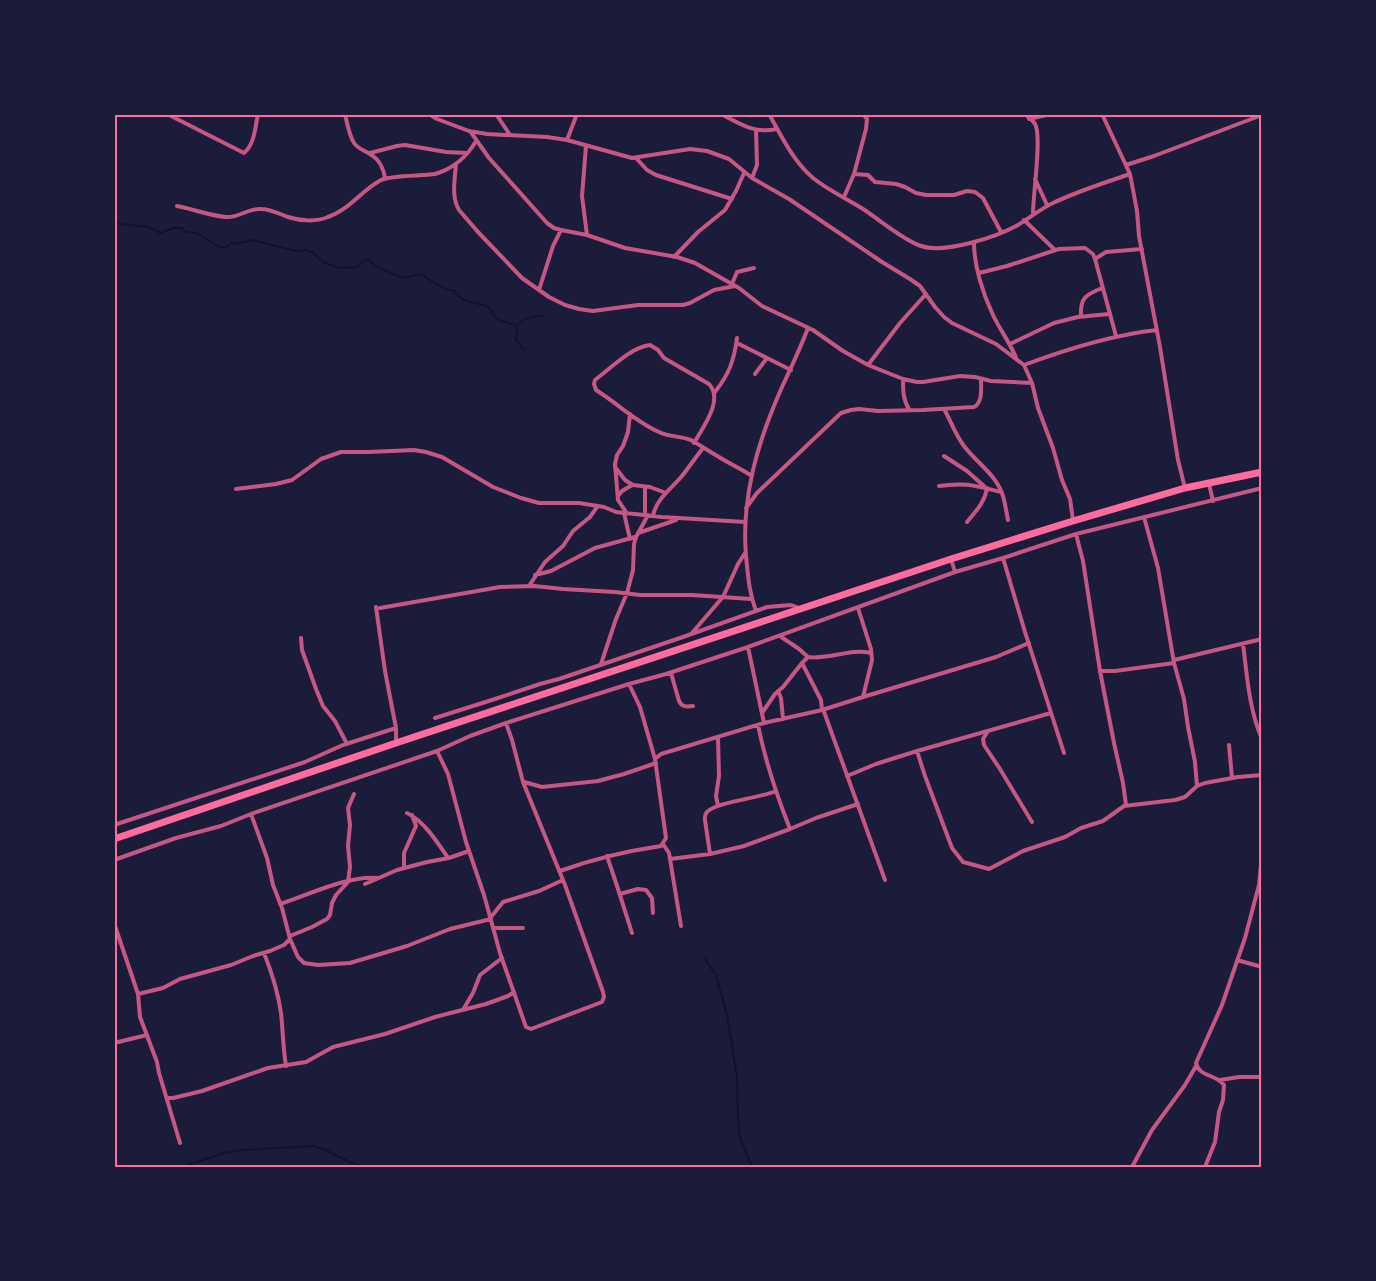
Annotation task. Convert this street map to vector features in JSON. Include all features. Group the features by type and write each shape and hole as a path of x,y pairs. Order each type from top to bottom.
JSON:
{"highway":[{"path":"114,839 799,608 979,550 1185,488 1262,472"}],"street":[{"path":"166,114 244,153 251,144 258,114"},
{"path":"345,114 352,140 359,148 377,159 385,179"},
{"path":"429,114 469,131 567,140 632,158 690,149 707,151 729,159 744,173 789,199 920,286 944,318 996,344 1024,365 1070,499 1073,521"},
{"path":"496,114 510,135"},
{"path":"567,140 577,114"},
{"path":"721,114 756,130 777,129"},
{"path":"769,114 789,150 806,171 823,185 913,243 927,248 974,243 1019,225 1047,205 1130,174"},
{"path":"844,197 854,174 867,124 867,119 863,114"},
{"path":"1025,114 1036,125 1038,131 1034,213"},
{"path":"1029,119 1051,114"},
{"path":"1102,114 1130,174 1178,460 1185,488"},
{"path":"1126,165 1261,114"},
{"path":"752,178 758,165 756,130"},
{"path":"469,131 489,159 554,228 586,235 625,248 695,263 734,285 762,306 808,328 868,365 903,379 917,382 960,376 999,382 1032,383"},
{"path":"177,206 226,217 259,209 273,211 290,218 317,220 334,215 385,179 443,172 456,164 476,141"},
{"path":"370,153 405,145 467,153"},
{"path":"586,146 582,196 586,235"},
{"path":"636,158 646,170 656,175 732,199"},
{"path":"456,164 454,195 459,210 516,273 538,290 565,305 593,311 638,305 683,304 690,303 714,290 734,285"},
{"path":"674,257 698,232 722,213 732,199 744,173"},
{"path":"854,174 868,175 876,182 896,184 920,194 954,195 967,191 975,192 983,198 1001,232"},
{"path":"1035,178 1047,205"},
{"path":"1024,220 1055,250"},
{"path":"538,290 561,230"},
{"path":"974,243 979,273 992,314 1018,361"},
{"path":"979,273 1055,250 1085,248 1093,254 1095,259 1116,336"},
{"path":"1095,259 1106,252 1142,249"},
{"path":"734,285 737,272 754,268"},
{"path":"1081,317 1082,302 1085,296 1102,288"},
{"path":"868,365 900,322 926,294"},
{"path":"1010,344 1054,323 1109,314"},
{"path":"756,610 751,599 746,553 746,508 761,441 808,328"},
{"path":"1024,365 1116,336 1157,330"},
{"path":"694,442 711,411 715,392 732,364 737,341 791,370"},
{"path":"715,392 709,384 664,358 650,345 631,353 595,380 594,384 596,390 659,433 694,442 752,476"},
{"path":"755,374 767,358"},
{"path":"903,379 904,399 909,410"},
{"path":"746,508 757,493 841,413 859,409 878,411 970,408 978,405 980,400 981,379"},
{"path":"944,409 962,443 972,457 987,471 1001,492 1008,520"},
{"path":"630,414 628,432 617,455 615,466 617,497 625,513 630,539"},
{"path":"601,664 627,593 633,570 633,551 637,535 649,515 703,448"},
{"path":"236,489 291,480 321,459 341,452 414,450 442,457 493,487 539,502 579,502 616,512 745,522"},
{"path":"944,456 968,471 986,488"},
{"path":"615,466 625,480 632,485 666,493"},
{"path":"939,486 957,483 1001,492"},
{"path":"1209,483 1213,501"},
{"path":"617,497 632,485"},
{"path":"645,487 649,515"},
{"path":"968,522 982,503 986,488"},
{"path":"114,860 176,838 221,826 437,751 506,723 748,647 955,572 1076,534 1262,488"},
{"path":"529,586 545,562 597,507"},
{"path":"1144,517 1158,568 1174,662 1184,699 1197,786"},
{"path":"535,575 551,571 595,548 630,539 680,518"},
{"path":"1076,534 1083,561 1100,671 1126,805"},
{"path":"979,550 983,564"},
{"path":"692,634 723,597 738,564 746,553"},
{"path":"1003,558 1064,753"},
{"path":"951,559 955,572"},
{"path":"396,743 396,728 385,671 378,608 500,587 529,586 640,595 751,599"},
{"path":"435,718 559,679 756,610 781,604 799,608"},
{"path":"858,608 872,660 863,697"},
{"path":"779,636 808,657 825,657 852,651 871,653"},
{"path":"301,638 302,650 316,689 347,744"},
{"path":"1100,671 1115,671 1174,662 1262,639"},
{"path":"523,782 542,787 598,781 624,774 655,761 662,754 764,723 822,710 996,657 1029,643"},
{"path":"1243,644 1247,682 1262,739"},
{"path":"748,647 764,723"},
{"path":"762,712 808,657"},
{"path":"802,663 821,700 822,710 885,880"},
{"path":"671,673 681,705 693,706"},
{"path":"629,684 640,707 655,761 666,838 663,844"},
{"path":"778,691 783,718"},
{"path":"847,776 917,751 1051,713"},
{"path":"437,751 448,774 469,851 526,1027 531,1029 575,1013 603,1000 603,992 560,871 523,782 506,723"},
{"path":"758,725 776,791 790,829"},
{"path":"114,825 305,762 347,744 396,728"},
{"path":"989,730 983,739 984,745 1032,822"},
{"path":"718,738 719,776 716,796 718,806"},
{"path":"1229,745 1232,778"},
{"path":"917,751 952,848 963,862 989,869 1023,851 1103,821 1126,805 1175,800 1185,797 1197,786 1205,783 1262,775"},
{"path":"710,854 705,815 710,809 776,791"},
{"path":"138,994 279,948 290,938 327,919 334,898 348,882 350,825 348,808 354,794"},
{"path":"670,860 744,846 858,804"},
{"path":"407,813 422,824 448,859"},
{"path":"251,814 267,858 290,938 298,957 304,963 318,965 350,963 407,946 450,929 490,919 503,902 539,891 563,880"},
{"path":"404,868 404,853 416,826 412,815"},
{"path":"560,871 607,856 663,844"},
{"path":"663,844 669,853 681,926"},
{"path":"365,884 404,868 448,859 469,851"},
{"path":"1132,1167 1152,1130 1185,1085 1222,1005 1259,885 1262,855"},
{"path":"607,856 632,933"},
{"path":"280,904 348,882 378,878"},
{"path":"620,894 638,889 646,890 652,898 653,913"},
{"path":"114,923 138,994 140,1017 157,1062 180,1143"},
{"path":"493,928 523,928"},
{"path":"264,953 276,986 281,1011 286,1066"},
{"path":"464,1009 480,975 502,958"},
{"path":"1237,960 1262,967"},
{"path":"167,1098 195,1093 268,1068 306,1062 333,1047 498,1000 514,992"},
{"path":"114,1043 147,1035"},
{"path":"1196,1065 1199,1072 1220,1080 1262,1077"},
{"path":"1205,1167 1215,1142 1223,1100 1224,1085 1220,1080"}],"waterway":[{"path":"114,220 121,224 148,227 161,233 173,228 181,228 225,248 232,242 237,244 252,240 296,251 306,250 312,252 323,262 339,268 356,267 365,260 369,260 377,267 403,278 420,274 447,290 453,290 466,301 488,307 497,319 517,325"},
{"path":"524,350 516,340 517,325 529,318 542,316"},
{"path":"705,959 716,975 727,1015 737,1077 740,1138 752,1167"},
{"path":"182,1167 224,1153 242,1150 314,1146 358,1165 382,1167"}]}
